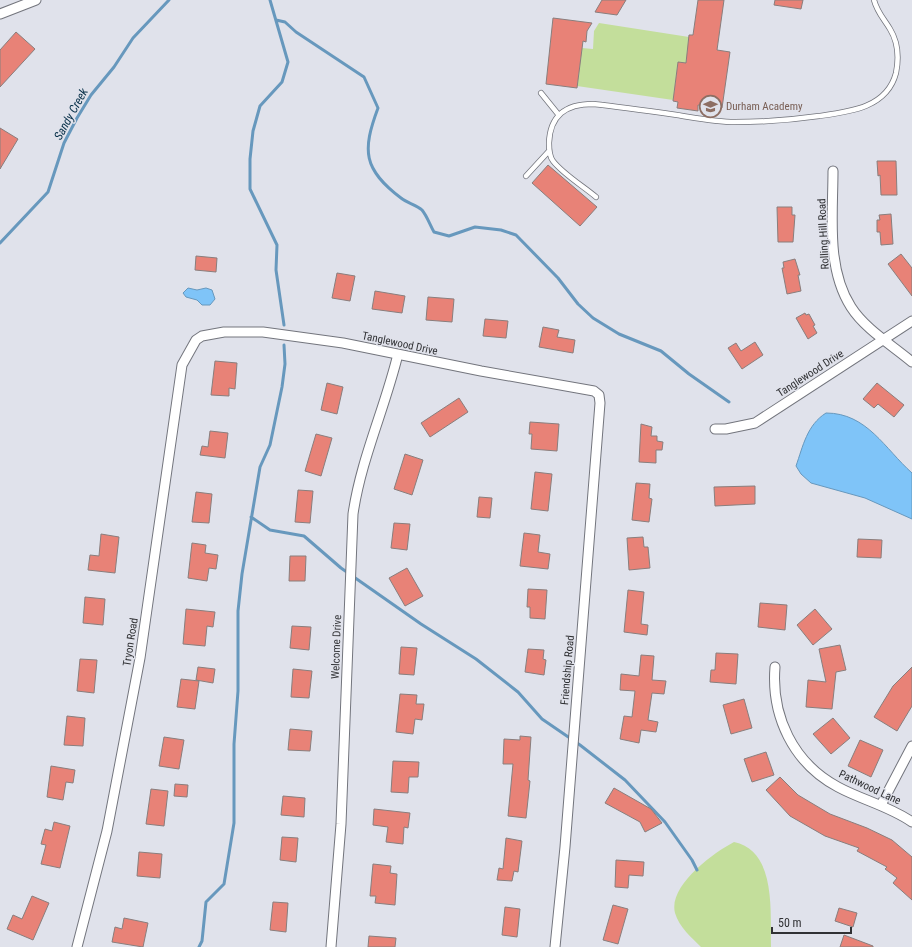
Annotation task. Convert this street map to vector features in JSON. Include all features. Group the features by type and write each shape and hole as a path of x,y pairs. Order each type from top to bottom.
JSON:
{"street":[{"path":"0,14 36,0"},
{"name":"Rolling Hill Road","path":"833,171 834,263 838,276 851,307 884,339 912,362"},
{"name":"Tanglewood Drive","path":"715,429 726,429 755,423 912,321"},
{"name":"Tanglewood Drive","path":"196,340 210,333 224,332 263,332 290,335 398,354 480,372 594,391 599,395"},
{"name":"Tryon Road","path":"77,947 107,831 140,658 182,365 196,340"},
{"name":"Welcome Drive","path":"331,947 341,824 353,514 360,480 391,382 398,354"},
{"name":"Friendship Road","path":"555,947 589,543 600,403 599,395"},
{"name":"Pathwood Lane","path":"775,667 773,686 776,707 787,737 802,757 818,773 838,786 881,805 912,822"},
{"path":"881,805 912,746"}],"lane":[{"path":"596,197 552,160 549,151 550,129 558,114 566,109 583,104 593,104 717,121 779,121 853,111 865,107 877,100 891,84 896,74 898,59 896,43 890,29 880,15 874,0"},
{"path":"541,93 558,114"},
{"path":"526,176 549,151"}],"green space":[{"path":"599,23 689,37 686,63 678,62 673,100 577,86 582,48 593,49 594,31"},
{"path":"734,842 748,848 758,857 764,870 770,901 771,947 701,947 683,928 675,913 675,903 678,892 685,882 704,862"}],"water":[{"path":"188,288 197,290 206,288 212,290 215,299 210,305 202,305 197,300 186,297 183,293"},
{"path":"826,413 853,419 864,426 884,443 912,473 912,519 865,498 811,483 801,474 796,466 806,436 814,424"}],"building":[{"path":"602,0 626,0 617,15 595,12"},
{"path":"698,0 724,0 717,50 730,52 722,108 698,105 698,111 677,108 678,102 673,101 678,62 686,63 689,35 693,35"},
{"path":"775,0 803,0 801,9 774,5"},
{"path":"553,18 592,23 587,31 586,42 583,41 577,88 546,84"},
{"path":"16,32 35,49 0,87 0,50"},
{"path":"0,128 18,139 0,169"},
{"path":"877,161 896,161 897,195 881,195 880,175 878,176"},
{"path":"548,165 597,207 580,226 532,183"},
{"path":"777,207 792,207 792,215 795,215 793,242 778,242"},
{"path":"891,214 893,244 881,245 880,232 877,232 877,220 880,220 879,215"},
{"path":"901,254 912,268 912,296 888,264"},
{"path":"196,256 217,258 216,272 195,270"},
{"path":"795,259 800,275 798,275 801,291 787,294 782,268 784,268 783,262"},
{"path":"337,273 355,276 350,301 332,298"},
{"path":"375,291 405,296 402,313 372,309"},
{"path":"428,297 454,299 452,322 426,320"},
{"path":"805,313 806,315 809,314 815,325 813,326 817,333 808,339 796,318"},
{"path":"485,319 508,321 506,338 483,336"},
{"path":"543,327 559,330 557,337 575,340 573,353 539,347"},
{"path":"755,342 763,355 742,369 728,348 736,343 741,351"},
{"path":"215,361 237,363 235,389 229,388 229,396 211,395"},
{"path":"327,383 343,387 337,414 321,410"},
{"path":"877,383 904,405 894,417 878,404 874,408 863,399"},
{"path":"459,398 468,412 430,437 421,423"},
{"path":"530,422 559,424 557,451 531,449 532,434 529,434"},
{"path":"641,424 652,427 651,436 657,436 657,441 663,442 662,450 656,450 656,463 639,462"},
{"path":"210,431 228,433 225,458 200,455 202,446 208,447"},
{"path":"316,434 332,438 321,476 305,471"},
{"path":"405,454 423,460 412,495 394,489"},
{"path":"535,472 552,474 548,511 531,509"},
{"path":"636,483 650,484 649,498 652,499 649,522 632,520"},
{"path":"755,486 755,504 715,506 714,487"},
{"path":"298,490 313,491 310,523 295,522"},
{"path":"196,492 212,494 209,523 192,522"},
{"path":"479,497 492,498 490,518 477,517"},
{"path":"394,523 410,524 407,550 391,548"},
{"path":"524,533 540,535 538,552 550,554 548,569 520,566"},
{"path":"101,534 119,537 115,573 88,570 90,555 99,556"},
{"path":"643,537 644,547 648,547 650,568 629,570 627,538"},
{"path":"858,539 882,540 881,558 857,557"},
{"path":"192,543 206,545 205,553 218,555 216,569 209,568 207,581 188,578"},
{"path":"290,556 306,556 305,581 289,581"},
{"path":"407,568 423,596 405,606 389,578"},
{"path":"528,589 547,590 545,619 530,618 530,607 527,607"},
{"path":"628,590 644,592 641,624 648,625 647,635 624,632"},
{"path":"85,597 105,599 103,625 83,623"},
{"path":"760,603 787,605 785,630 758,627"},
{"path":"186,609 215,612 213,627 207,626 205,646 183,644"},
{"path":"815,609 832,629 813,645 797,625"},
{"path":"292,626 311,627 309,650 290,648"},
{"path":"840,645 846,670 836,672 832,709 806,707 808,680 826,682 819,649"},
{"path":"401,647 417,648 414,675 399,674"},
{"path":"528,649 544,650 543,659 546,660 544,675 525,672"},
{"path":"716,653 738,654 736,684 710,682 711,670 715,670"},
{"path":"641,655 654,656 652,680 666,681 664,694 652,693 648,720 658,722 656,732 641,730 639,743 620,739 624,716 632,717 635,691 620,690 621,674 639,676"},
{"path":"80,659 97,660 94,693 77,691"},
{"path":"198,667 215,669 213,683 196,680"},
{"path":"912,667 912,706 897,731 874,717 893,686"},
{"path":"293,669 312,671 309,698 291,697"},
{"path":"181,679 199,681 195,709 177,707"},
{"path":"400,694 417,695 416,704 424,704 422,720 415,719 413,734 396,732"},
{"path":"744,699 752,728 731,734 723,705"},
{"path":"67,716 85,718 83,746 64,745"},
{"path":"833,718 850,738 831,754 813,734"},
{"path":"290,729 312,731 310,751 288,750"},
{"path":"520,736 531,737 528,780 530,781 526,818 508,816 513,764 503,764 504,739 520,740"},
{"path":"164,737 184,740 179,769 159,766"},
{"path":"860,740 883,750 871,777 848,766"},
{"path":"766,752 774,775 752,782 744,759"},
{"path":"393,761 419,762 418,777 409,777 408,793 391,792"},
{"path":"51,766 75,770 73,783 66,782 63,800 47,797"},
{"path":"780,777 798,795 830,814 867,828 892,840 912,857 912,900 893,883 897,878 885,869 887,867 857,851 859,848 825,836 790,816 766,790"},
{"path":"175,784 188,785 187,797 174,796"},
{"path":"614,788 651,809 662,823 645,832 640,822 605,803"},
{"path":"151,789 168,791 164,826 146,824"},
{"path":"283,796 305,798 304,817 281,815"},
{"path":"374,809 410,813 408,828 404,827 403,844 386,842 388,827 373,825"},
{"path":"54,822 70,826 60,868 41,864 46,845 41,844 45,829 52,831"},
{"path":"282,837 298,838 296,862 280,860"},
{"path":"506,838 522,841 518,872 514,871 512,881 497,880 499,868 503,869"},
{"path":"139,852 162,854 160,878 137,876"},
{"path":"616,860 644,862 643,876 629,875 628,888 615,887"},
{"path":"373,864 391,866 390,873 397,874 395,905 375,903 376,896 370,896"},
{"path":"32,896 49,903 33,940 7,929 13,915 22,919"},
{"path":"273,902 288,903 286,932 270,930"},
{"path":"613,905 628,909 618,944 603,940"},
{"path":"505,907 520,909 517,937 502,935"},
{"path":"839,908 857,913 853,927 835,921"},
{"path":"124,918 148,923 143,947 112,942 115,927 122,929"},
{"path":"844,935 873,946 873,947 840,947"},
{"path":"369,936 396,938 395,947 368,947"}],"waterway":[{"name":"Sandy Creek","path":"0,243 48,192 64,143 91,95 114,67 133,38 169,0"},
{"path":"270,0 288,62 282,82 260,106 253,131 250,159 250,189 277,245 276,270 284,325"},
{"path":"276,20 285,22 296,32 364,77 378,108 373,123 368,148 369,158 373,168 388,188 403,200 422,210 434,232 449,236 475,227 501,230 516,235 558,278 578,304 593,318 619,334 661,351 689,374 729,402"},
{"path":"199,947 202,941 206,902 224,884 234,823 234,744 238,691 238,611 242,574 260,467 270,445 282,387 285,364 284,345"},
{"path":"251,517 270,530 304,536 341,568 421,624 476,659 518,692 542,719 580,745 625,780 665,822 692,860 697,870"}],"place":[{"name":"Durham Academy","path":"710,106"}]}
